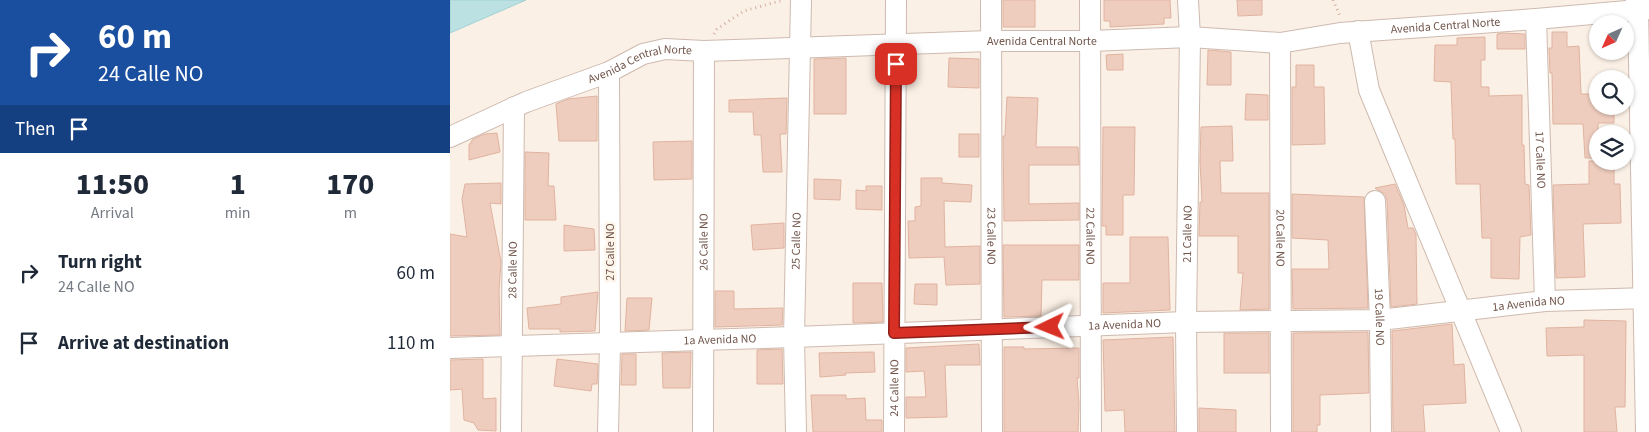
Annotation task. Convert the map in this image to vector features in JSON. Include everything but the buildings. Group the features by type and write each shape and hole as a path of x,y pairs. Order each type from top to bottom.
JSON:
{"street":[{"name":"25 Calle NO","path":"796,432 794,337 801,0"},
{"name":"24 Calle NO","path":"894,432 896,0"},
{"name":"23 Calle NO","path":"991,0 992,432"},
{"name":"22 Calle NO","path":"1090,0 1090,432"},
{"name":"21 Calle NO","path":"1187,432 1186,322 1190,37 1188,0"},
{"name":"Avenida Central Norte","path":"450,137 514,107 609,72 643,54 665,49 704,51 801,49 990,41 1090,41 1190,37 1280,43 1358,31 1536,19 1641,6"},
{"path":"1641,6 1647,298 1646,432"},
{"name":"17 Calle NO","path":"1536,19 1545,302"},
{"path":"1358,31 1370,90 1511,432"},
{"name":"20 Calle NO","path":"1280,43 1281,432"},
{"name":"26 Calle NO","path":"703,432 704,51"},
{"name":"27 Calle NO","path":"608,432 610,343 609,72"},
{"name":"28 Calle NO","path":"511,432 514,107"},
{"name":"19 Calle NO","path":"1375,202 1380,320 1381,432"},
{"name":"1a Avenida NO","path":"450,348 1186,322 1380,320 1545,302 1647,298"}],"path":[{"path":"704,51 717,30 744,11 784,0"}],"water":[{"path":"450,0 526,0 450,33"}],"route":[{"path":"896,64 894,333 1050,327"}]}
